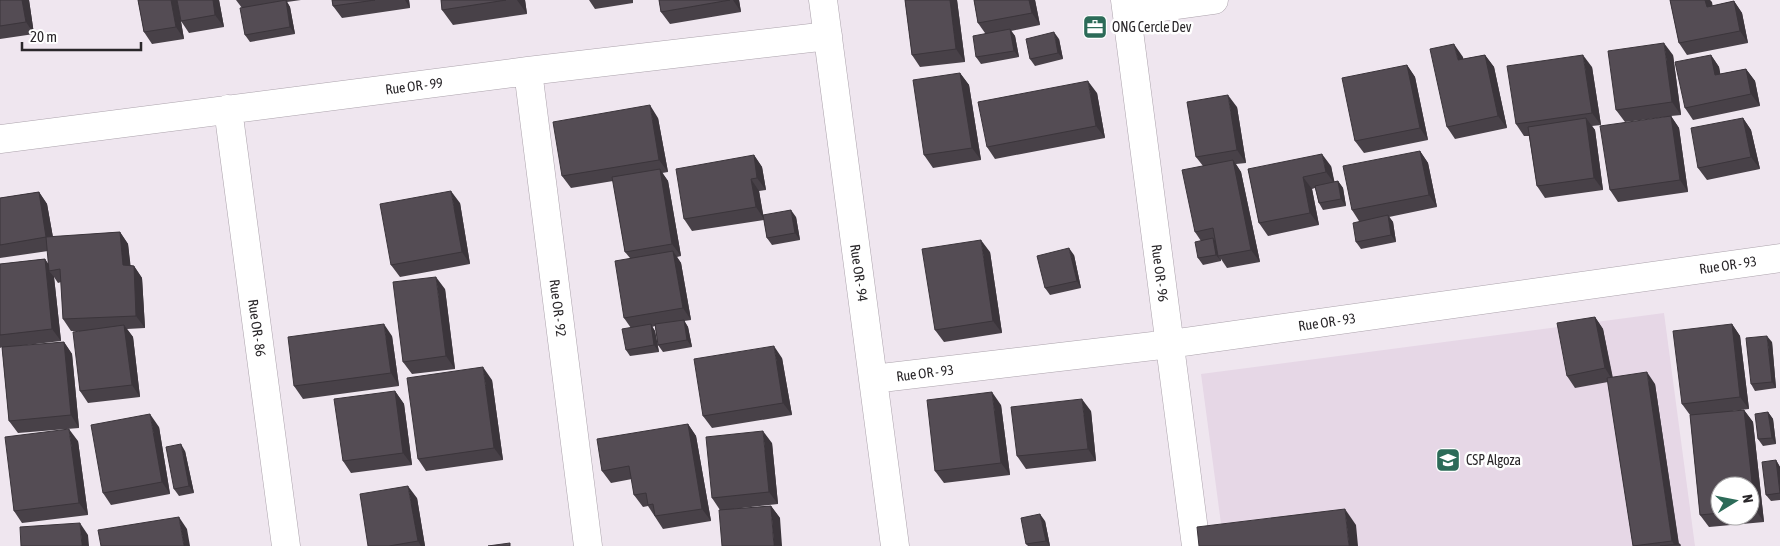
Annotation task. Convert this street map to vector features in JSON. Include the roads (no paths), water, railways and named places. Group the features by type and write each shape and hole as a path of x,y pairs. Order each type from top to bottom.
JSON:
{"street":[{"name":"Rue OR - 94","path":"823,0 895,546"},
{"path":"1126,6 1214,0"},
{"name":"Rue OR - 96","path":"1126,6 1196,546"},
{"name":"Rue OR - 99","path":"0,139 528,71 828,36"},
{"name":"Rue OR - 92","path":"528,71 588,546"},
{"name":"Rue OR - 86","path":"228,109 286,546"},
{"name":"Rue OR - 93","path":"873,379 1170,344 1780,258"}],"place":[{"name":"ONG Cercle Dev","path":"1095,27"},
{"name":"CSP Algoza","path":"1448,460"}]}
